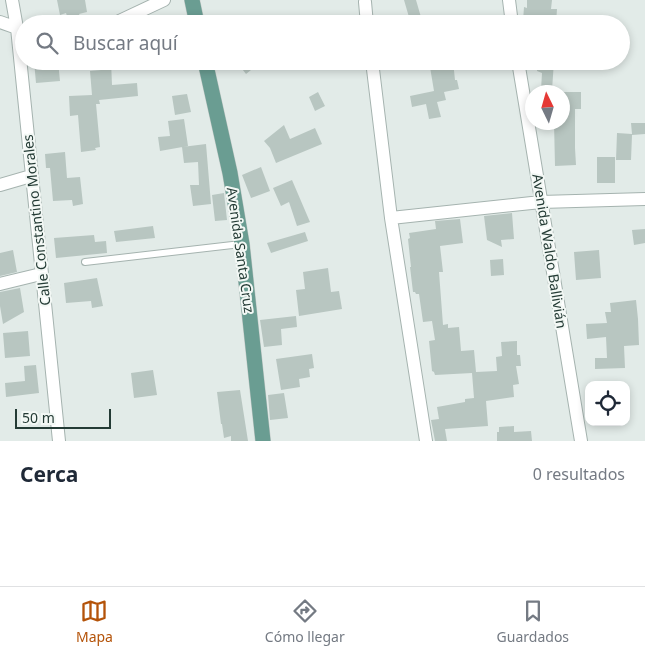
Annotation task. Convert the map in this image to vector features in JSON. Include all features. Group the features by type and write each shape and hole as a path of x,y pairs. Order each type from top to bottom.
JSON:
{"main road":[{"path":"192,0 195,15"},
{"name":"Avenida Santa Cruz","path":"207,70 230,173 242,244 263,441"}],"street":[{"name":"Calle Constantino Morales","path":"12,0 15,17"},
{"path":"132,15 164,0"},
{"path":"508,0 510,15"},
{"path":"364,2 366,15"},
{"path":"0,22 15,27"},
{"name":"Calle Constantino Morales","path":"23,70 31,176 59,441"},
{"path":"373,70 391,218 426,441"},
{"name":"Avenida Waldo Ballivián","path":"520,70 581,441"},
{"path":"0,185 31,176"},
{"path":"391,218 542,202 645,198"},
{"path":"0,284 41,274"}],"lane":[{"path":"85,262 242,244"}],"building":[{"path":"57,0 85,0 87,12 80,15 67,15 66,13 60,15"},
{"path":"404,0 416,0 420,15 408,15"},
{"path":"527,0 552,0 551,9 557,9 557,15 523,15 524,7 527,8"},
{"path":"35,70 59,70 60,81 36,83"},
{"path":"111,70 112,85 137,83 138,96 99,100 100,104 96,104 100,147 95,148 96,150 81,152 78,115 70,116 69,96 92,95 90,71"},
{"path":"243,70 251,70 246,74"},
{"path":"430,70 454,70 455,80 457,80 459,89 444,92 446,100 437,102 441,117 429,119 426,104 412,107 410,96 434,91"},
{"path":"537,70 553,70 552,85 541,85 542,73"},
{"path":"318,92 325,106 315,111 309,97"},
{"path":"570,92 581,92 581,109 575,109 576,165 555,166 554,130 570,130"},
{"path":"187,94 191,112 175,115 172,96"},
{"path":"184,119 188,146 160,151 158,137 170,136 168,121"},
{"path":"631,123 645,123 645,134 632,135 631,160 616,160 617,133 632,134"},
{"path":"284,125 290,139 315,128 322,144 276,163 270,148 264,141"},
{"path":"206,144 211,204 193,206 190,185 199,185 198,162 184,163 182,147"},
{"path":"65,152 67,178 80,177 83,204 73,206 72,200 53,201 50,168 46,168 45,154"},
{"path":"597,157 615,157 615,183 597,183"},
{"path":"261,167 270,191 251,198 242,175"},
{"path":"292,180 310,222 297,226 289,202 281,206 273,188"},
{"path":"224,193 227,220 215,221 212,195"},
{"path":"512,213 514,239 501,240 502,247 487,240 484,216"},
{"path":"460,219 463,243 440,246 443,272 439,272 443,325 448,324 448,328 459,327 461,351 474,350 476,372 497,371 496,357 502,356 501,342 517,341 517,355 520,355 521,366 516,366 519,384 513,385 514,397 486,401 488,426 445,429 447,441 435,441 431,420 439,419 437,407 465,402 465,399 474,398 472,373 435,375 432,371 429,341 435,340 432,321 423,322 419,294 413,292 408,239 410,238 409,233 436,229 435,221"},
{"path":"153,226 155,238 116,242 114,231"},
{"path":"645,229 645,243 634,245 632,230"},
{"path":"305,232 308,241 271,253 267,243"},
{"path":"94,235 95,242 106,241 107,253 56,258 54,238"},
{"path":"13,250 17,272 0,276 0,253"},
{"path":"599,250 601,278 576,280 574,252"},
{"path":"503,259 504,275 491,276 490,260"},
{"path":"328,268 331,292 339,291 342,309 299,316 296,290 305,289 303,272"},
{"path":"97,278 103,306 92,308 91,301 66,303 64,283"},
{"path":"20,288 24,312 3,324 0,292"},
{"path":"636,300 639,345 624,346 625,368 595,369 595,358 607,358 606,337 587,339 586,324 607,323 605,312 611,312 610,303"},
{"path":"296,316 297,327 281,329 282,345 264,347 260,320"},
{"path":"28,331 30,356 5,358 3,333"},
{"path":"312,354 314,368 309,369 310,377 299,379 300,387 281,390 276,359"},
{"path":"36,365 39,393 6,397 5,383 25,381 24,366"},
{"path":"153,370 157,395 134,398 131,373"},
{"path":"240,390 248,441 231,441 231,436 224,438 217,392"},
{"path":"284,393 288,418 270,420 268,395"},
{"path":"514,426 514,432 531,431 532,441 497,441 499,427"}]}
